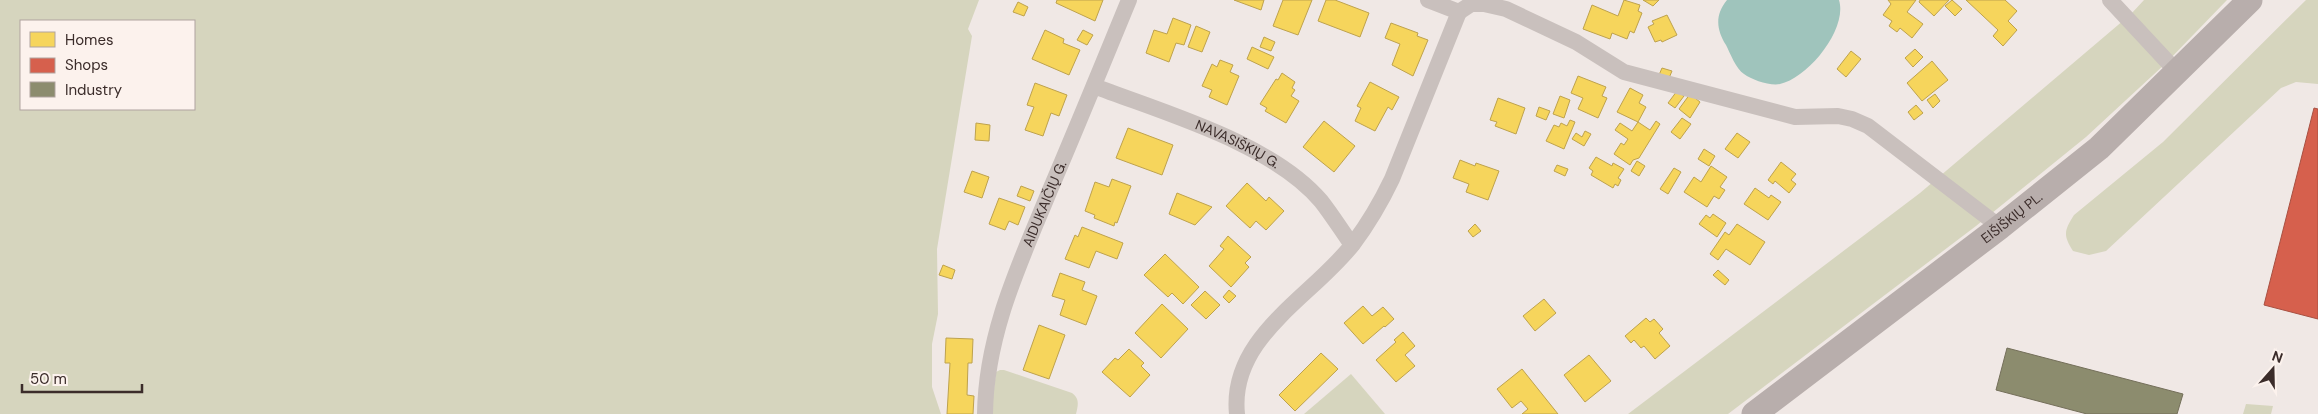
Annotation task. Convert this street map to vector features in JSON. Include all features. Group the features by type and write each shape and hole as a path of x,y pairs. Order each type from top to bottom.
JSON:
{"main road":[{"name":"EIŠIŠKIŲ PL.","path":"1754,414 2000,227 2099,148 2250,0"}],"street":[{"name":"AIDUKAIČIŲ G.","path":"985,414 985,388 991,348 1006,296 1129,0"},
{"path":"1428,0 1459,12"},
{"path":"2110,0 2177,72"},
{"path":"1237,414 1235,397 1238,378 1251,352 1261,338 1352,245 1385,195 1459,12 1471,4 1484,4 1506,9 1576,42 1624,72 1702,92 1737,104 1795,117 1838,116 1852,118 1868,126 2000,227"},
{"name":"NAVASIŠKIŲ G.","path":"1094,86 1237,141 1279,165 1320,200 1352,245"}],"green space":[{"path":"0,0 979,0 968,29 972,36 937,249 938,314 932,344 932,387 941,414 0,414"},
{"path":"2144,0 2227,0 2165,64 2086,137 1976,226 1728,414 1628,414 1920,193 2131,14"},
{"path":"2306,0 2318,0 2318,84 2296,82 2281,88 2106,251 2089,255 2073,251 2066,233 2074,215 2163,142"},
{"path":"1000,370 1072,393 1075,395 1078,405 1076,414 991,414 996,372"},
{"path":"1351,374 1385,414 1304,414"},
{"path":"2246,404 2273,406 2271,414 2243,414"}],"water":[{"path":"1727,0 1839,0 1838,25 1823,51 1802,72 1791,80 1780,84 1761,82 1741,72 1733,61 1720,33 1718,22 1720,11"}],"building: Homes":[{"path":"1057,0 1103,0 1095,21 1056,3"},
{"path":"1234,0 1264,0 1261,10"},
{"path":"1283,0 1312,0 1298,35 1273,26"},
{"path":"1326,0 1335,0 1369,13 1360,37 1318,21"},
{"path":"1624,0 1640,5 1638,11 1642,13 1634,33 1630,31 1627,39 1612,33 1610,39 1583,29 1592,5 1618,16"},
{"path":"1643,0 1659,0 1653,6"},
{"path":"1888,0 1916,0 1907,12 1923,24 1912,38 1900,28 1897,32 1889,26 1892,21 1883,15 1891,4"},
{"path":"1920,0 1949,0 1934,16 1919,2"},
{"path":"1952,0 1962,9 1955,16 1945,6"},
{"path":"1966,0 2005,0 2017,11 2008,21 2017,30 2003,46 1993,36 1998,30"},
{"path":"1018,2 1028,7 1024,16 1013,12"},
{"path":"1667,15 1677,35 1662,42 1661,40 1655,42 1648,27 1654,24 1652,21"},
{"path":"1173,18 1191,25 1184,45 1176,43 1169,62 1146,53 1154,30 1167,34"},
{"path":"1391,23 1418,33 1417,36 1428,40 1413,76 1392,65 1400,44 1385,38"},
{"path":"1196,26 1210,32 1202,52 1188,47"},
{"path":"1045,30 1064,39 1063,43 1080,50 1069,75 1032,59"},
{"path":"1083,30 1093,35 1087,45 1077,40"},
{"path":"1264,37 1275,42 1271,51 1260,47"},
{"path":"1252,47 1274,57 1268,69 1247,59"},
{"path":"1915,49 1923,57 1913,67 1905,58"},
{"path":"1851,51 1861,59 1846,77 1837,69"},
{"path":"1220,60 1233,65 1230,72 1239,76 1227,105 1209,97 1212,90 1202,86 1212,64 1217,67"},
{"path":"1932,61 1948,80 1922,101 1907,83"},
{"path":"1662,68 1672,71 1669,78 1659,75"},
{"path":"1282,73 1295,82 1292,88 1295,90 1291,96 1299,101 1286,123 1265,111 1267,108 1260,104"},
{"path":"1578,76 1606,87 1602,96 1607,98 1598,118 1578,109 1583,98 1571,93"},
{"path":"1370,82 1399,97 1392,110 1388,107 1375,131 1355,121 1361,108 1357,106"},
{"path":"1035,83 1067,95 1059,116 1051,113 1043,136 1025,130 1034,107 1027,105"},
{"path":"1630,88 1643,95 1639,103 1646,107 1638,122 1617,112"},
{"path":"1677,91 1684,96 1675,108 1668,103"},
{"path":"1690,94 1700,102 1690,118 1679,109"},
{"path":"1935,94 1940,101 1933,108 1927,100"},
{"path":"1560,96 1570,100 1564,118 1553,114"},
{"path":"1498,98 1525,108 1516,134 1495,126 1497,122 1490,120"},
{"path":"1916,105 1923,113 1914,120 1908,112"},
{"path":"1539,107 1550,111 1546,120 1536,116"},
{"path":"1682,118 1691,124 1680,139 1671,132"},
{"path":"1570,120 1575,122 1564,149 1546,141 1554,125 1559,127 1561,123 1567,126"},
{"path":"1324,121 1355,146 1334,172 1303,147"},
{"path":"1656,121 1660,124 1639,158 1633,160 1630,165 1614,154 1621,143 1624,145 1628,139 1615,130 1620,123 1632,131 1638,122 1650,130"},
{"path":"976,123 990,125 989,141 975,140"},
{"path":"1128,128 1173,145 1162,175 1116,158"},
{"path":"1585,131 1591,134 1584,146 1572,139 1576,133 1582,137"},
{"path":"1737,133 1750,142 1738,158 1725,149"},
{"path":"1704,149 1715,156 1709,166 1698,159"},
{"path":"1596,157 1612,166 1613,163 1624,169 1618,178 1621,180 1618,186 1615,184 1613,188 1591,175 1593,171 1589,168"},
{"path":"1460,160 1475,166 1476,163 1499,171 1488,200 1466,192 1469,184 1453,178"},
{"path":"1637,161 1645,166 1639,176 1631,171"},
{"path":"1781,162 1796,174 1791,180 1796,184 1789,193 1775,181 1773,184 1768,180"},
{"path":"1557,165 1568,169 1565,176 1554,171"},
{"path":"1711,166 1727,177 1720,187 1725,190 1719,199 1714,196 1707,207 1684,192 1694,177 1701,182"},
{"path":"1674,168 1681,172 1668,194 1660,189"},
{"path":"972,171 989,177 982,198 964,192"},
{"path":"1112,179 1131,186 1117,223 1115,222 1114,226 1094,218 1095,215 1085,211 1095,182 1109,187"},
{"path":"1247,183 1266,201 1269,197 1284,211 1266,230 1256,221 1250,228 1226,206"},
{"path":"1021,186 1034,191 1030,201 1017,196"},
{"path":"1755,188 1769,198 1771,195 1781,202 1768,220 1744,204"},
{"path":"1177,193 1212,207 1195,225 1169,214"},
{"path":"999,198 1025,207 1018,225 1009,221 1005,230 989,224"},
{"path":"1713,214 1726,223 1717,237 1699,224 1706,215 1710,218"},
{"path":"1475,224 1481,231 1473,237 1468,231"},
{"path":"1737,224 1765,242 1750,265 1726,249 1718,260 1710,254 1725,232 1729,235"},
{"path":"1082,227 1123,243 1117,259 1096,251 1089,268 1065,259 1075,235 1078,237"},
{"path":"1228,236 1251,257 1245,263 1249,267 1231,287 1209,266 1224,249 1220,246"},
{"path":"1165,254 1199,287 1183,304 1172,293 1168,297 1144,275"},
{"path":"943,265 955,270 952,279 939,275"},
{"path":"1718,270 1729,280 1725,285 1713,275"},
{"path":"1060,273 1085,282 1082,290 1097,296 1086,325 1060,315 1065,300 1052,296"},
{"path":"1229,290 1236,296 1229,303 1223,297"},
{"path":"1205,291 1220,305 1206,319 1191,305"},
{"path":"1544,299 1556,313 1535,331 1523,316"},
{"path":"1162,304 1188,329 1161,358 1135,333"},
{"path":"1363,306 1372,316 1383,307 1394,319 1363,344 1344,323"},
{"path":"1646,318 1650,322 1654,319 1663,329 1659,333 1670,346 1655,359 1644,346 1641,348 1634,340 1631,343 1625,336"},
{"path":"1039,325 1065,335 1049,379 1023,370"},
{"path":"1403,332 1415,346 1405,355 1415,366 1396,382 1376,360 1396,342 1394,340"},
{"path":"946,338 973,339 972,363 968,363 967,395 974,396 973,414 947,414 950,363 945,363"},
{"path":"1129,349 1144,363 1141,366 1150,375 1130,397 1102,372 1115,358 1118,360"},
{"path":"1321,353 1338,369 1295,411 1279,395"},
{"path":"1589,355 1611,381 1585,402 1564,375"},
{"path":"1522,369 1558,414 1522,414 1528,409 1521,401 1512,408 1497,389"}],"building: Shops":[{"path":"2314,108 2318,109 2318,319 2264,305"}],"building: Industry":[{"path":"2007,348 2183,394 2177,414 2087,414 1996,390"}]}
